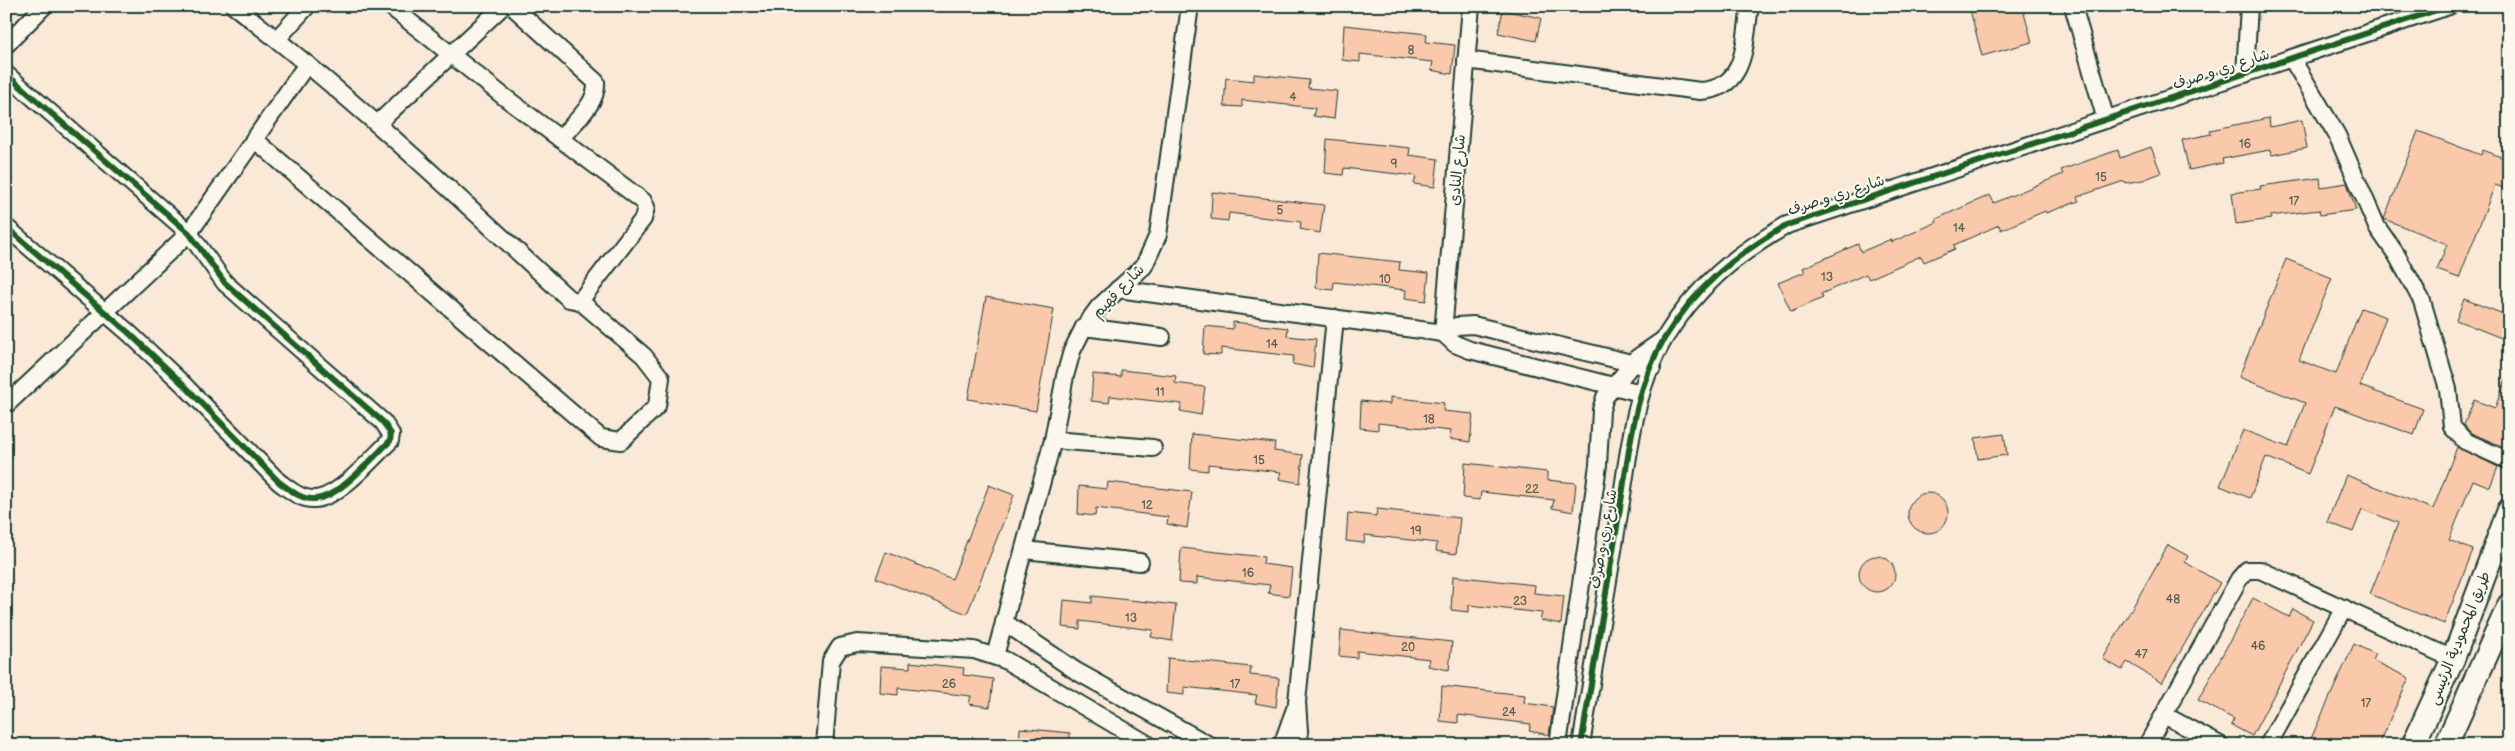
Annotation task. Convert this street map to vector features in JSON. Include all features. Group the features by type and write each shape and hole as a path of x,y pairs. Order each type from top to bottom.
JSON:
{"street":[{"path":"6,45 44,6"},
{"path":"234,6 277,39 377,124 570,298 580,301 644,356 661,378 657,406 621,441 601,438 254,139"},
{"path":"277,39 307,6"},
{"path":"390,6 450,55 638,196 646,207 643,219 580,301"},
{"path":"377,124 503,6"},
{"path":"512,6 596,82 597,92 592,100 560,139"},
{"name":"شارع فهيم","path":"995,656 1053,440 1065,376 1072,351 1084,327 1099,307 1132,279 1144,266 1158,235 1190,6"},
{"name":"شارع النادى","path":"1443,333 1471,6"},
{"path":"1466,60 1700,91 1710,90 1730,80 1737,71 1741,61 1750,6"},
{"path":"2072,6 2106,120"},
{"path":"2245,74 2249,6"},
{"name":"شارع ري و صرف","path":"1581,745 1641,394 1663,340 1691,301 1719,271 1751,245 1787,224 2449,6"},
{"path":"2292,58 2337,135 2377,228 2396,254 2422,301 2448,389 2452,427 2465,441 2509,461"},
{"path":"6,404 188,233 307,64"},
{"path":"6,74 188,233 225,283 383,422 390,434 390,441 364,467 325,497 312,500 295,493 279,482 183,384 106,311 6,228"},
{"path":"1118,289 1443,333 1457,326 1473,325 1652,368"},
{"path":"1300,745 1297,702 1335,318"},
{"path":"1084,327 1162,337"},
{"path":"1443,333 1455,344 1470,350 1641,394"},
{"name":"شارع ري و صرف","path":"1558,745 1598,465 1601,410 1605,397 1632,363 1663,340"},
{"path":"1053,440 1152,448"},
{"name":"طريق المحمودية الرئيسى","path":"2413,745 2453,659 2505,536"},
{"path":"1024,550 1140,562"},
{"path":"2147,745 2239,579 2247,570 2260,570 2453,659"},
{"name":"طريق المحمودية الرئيسى","path":"2446,745 2509,605"},
{"path":"2268,745 2344,608"},
{"path":"1004,622 1076,671 1208,745"},
{"path":"824,745 831,661 840,647 848,644 974,650 995,656 1150,745"},
{"path":"1282,745 1297,702"},
{"path":"2164,715 2220,745"}],"building":[{"path":"1969,6 2022,6 2032,42 1982,56"},
{"path":"1503,10 1541,18 1536,41 1498,33"},
{"path":"1344,25 1427,34 1426,42 1455,45 1452,74 1431,70 1433,62 1360,54 1360,62 1342,60"},
{"path":"1254,74 1309,80 1308,88 1337,91 1334,119 1313,116 1315,108 1242,100 1242,107 1224,106 1226,78 1254,81"},
{"path":"2269,118 2270,127 2302,120 2307,148 2272,155 2270,150 2222,159 2223,163 2189,170 2182,140 2211,134 2210,130"},
{"path":"2418,131 2481,155 2483,150 2509,160 2509,190 2495,185 2459,278 2437,270 2447,244 2384,219"},
{"path":"1327,139 1410,148 1409,155 1438,159 1435,187 1414,184 1416,176 1344,168 1343,175 1325,173"},
{"path":"2151,147 2161,173 2143,180 2125,183 2124,181 2077,197 2079,201 2046,213 2045,211 2001,230 1999,225 1954,245 1955,249 1924,262 1921,256 1869,279 1866,274 1821,294 1823,298 1791,312 1778,283 1805,272 1803,268 1858,244 1861,252 1891,239 1892,242 1937,222 1936,219 1990,195 1994,203 2063,174 2061,170 2118,150 2120,158"},
{"path":"2320,178 2321,187 2347,183 2356,210 2320,215 2319,210 2270,216 2271,219 2236,224 2232,193 2261,189 2260,186"},
{"path":"1212,192 1324,205 1320,233 1300,229 1301,222 1229,213 1228,221 1211,219"},
{"path":"1318,253 1400,262 1399,270 1429,273 1426,301 1405,298 1406,290 1334,282 1333,290 1316,288"},
{"path":"2286,259 2332,278 2299,360 2336,374 2361,308 2386,317 2360,386 2423,409 2414,435 2335,406 2308,474 2266,457 2250,498 2220,486 2243,430 2288,447 2305,403 2239,377"},
{"path":"986,297 1054,309 1036,411 968,399"},
{"path":"2464,299 2509,316 2509,341 2456,320"},
{"path":"1233,322 1288,328 1287,336 1316,339 1313,368 1292,364 1294,356 1221,348 1221,355 1203,354 1205,326 1233,329"},
{"path":"1121,370 1176,376 1175,383 1205,387 1201,415 1180,411 1182,404 1110,396 1109,403 1091,401 1093,374 1121,377"},
{"path":"2507,376 2509,440 2506,448 2471,433 2464,425 2474,400 2495,408"},
{"path":"1390,397 1444,403 1443,411 1473,414 1470,442 1449,439 1451,431 1378,423 1378,430 1360,428 1361,401 1390,404"},
{"path":"1192,434 1275,443 1274,451 1303,455 1300,483 1279,479 1281,472 1208,464 1208,471 1190,469"},
{"path":"2004,434 2007,455 1978,459 1975,438"},
{"path":"2457,447 2498,467 2490,487 2473,480 2449,540 2473,550 2444,624 2370,594 2398,523 2362,509 2353,532 2327,522 2346,475 2433,509"},
{"path":"1465,463 1547,472 1547,480 1576,483 1573,512 1552,508 1554,500 1481,492 1480,500 1463,498"},
{"path":"1108,482 1192,492 1187,528 1167,524 1168,517 1096,508 1095,516 1078,514 1079,486 1107,489"},
{"path":"989,485 1014,495 967,614 876,578 886,552 952,579"},
{"path":"1928,493 1942,499 1948,513 1942,527 1928,533 1914,527 1908,513 1914,499"},
{"path":"1377,509 1460,518 1456,554 1436,551 1437,543 1365,535 1364,543 1346,541 1348,513 1376,516"},
{"path":"2168,545 2188,556 2185,562 2220,583 2162,683 2127,662 2122,670 2103,659"},
{"path":"1181,548 1264,557 1263,564 1292,568 1289,596 1268,593 1270,585 1197,577 1197,584 1179,583"},
{"path":"1877,556 1884,557 1890,561 1894,567 1894,581 1890,587 1884,591 1877,592 1870,591 1864,587 1860,581 1859,574 1860,567 1864,561 1870,557"},
{"path":"1453,576 1535,585 1534,593 1564,596 1561,624 1540,620 1542,613 1469,605 1469,612 1451,610"},
{"path":"1092,596 1176,605 1172,641 1151,637 1153,630 1080,621 1080,629 1062,627 1064,600 1092,603"},
{"path":"2253,598 2289,617 2293,609 2313,620 2252,736 2231,725 2234,719 2198,700"},
{"path":"1341,630 1452,642 1449,670 1428,666 1430,659 1357,651 1357,658 1339,656"},
{"path":"2354,644 2375,654 2372,660 2409,678 2378,745 2308,745"},
{"path":"1168,658 1251,667 1250,675 1279,678 1276,707 1255,703 1257,695 1184,687 1184,695 1166,693"},
{"path":"910,662 964,668 963,675 993,679 990,707 969,704 971,696 898,688 898,695 880,693 881,666 910,668"},
{"path":"1442,686 1525,695 1524,703 1553,707 1549,735 1529,731 1531,724 1458,715 1458,723 1440,721"},
{"path":"1020,728 1070,733 1070,745 1019,745"}],"cycle path":[{"path":"1581,745 1629,447 1645,380 1664,339 1676,320 1689,303 1718,274 1750,248 1787,225 2449,6"},
{"path":"6,74 189,233 225,283 383,422 391,434 390,441 355,476 334,492 314,499 304,498 295,494 279,482 183,384 129,333 6,227"}]}
